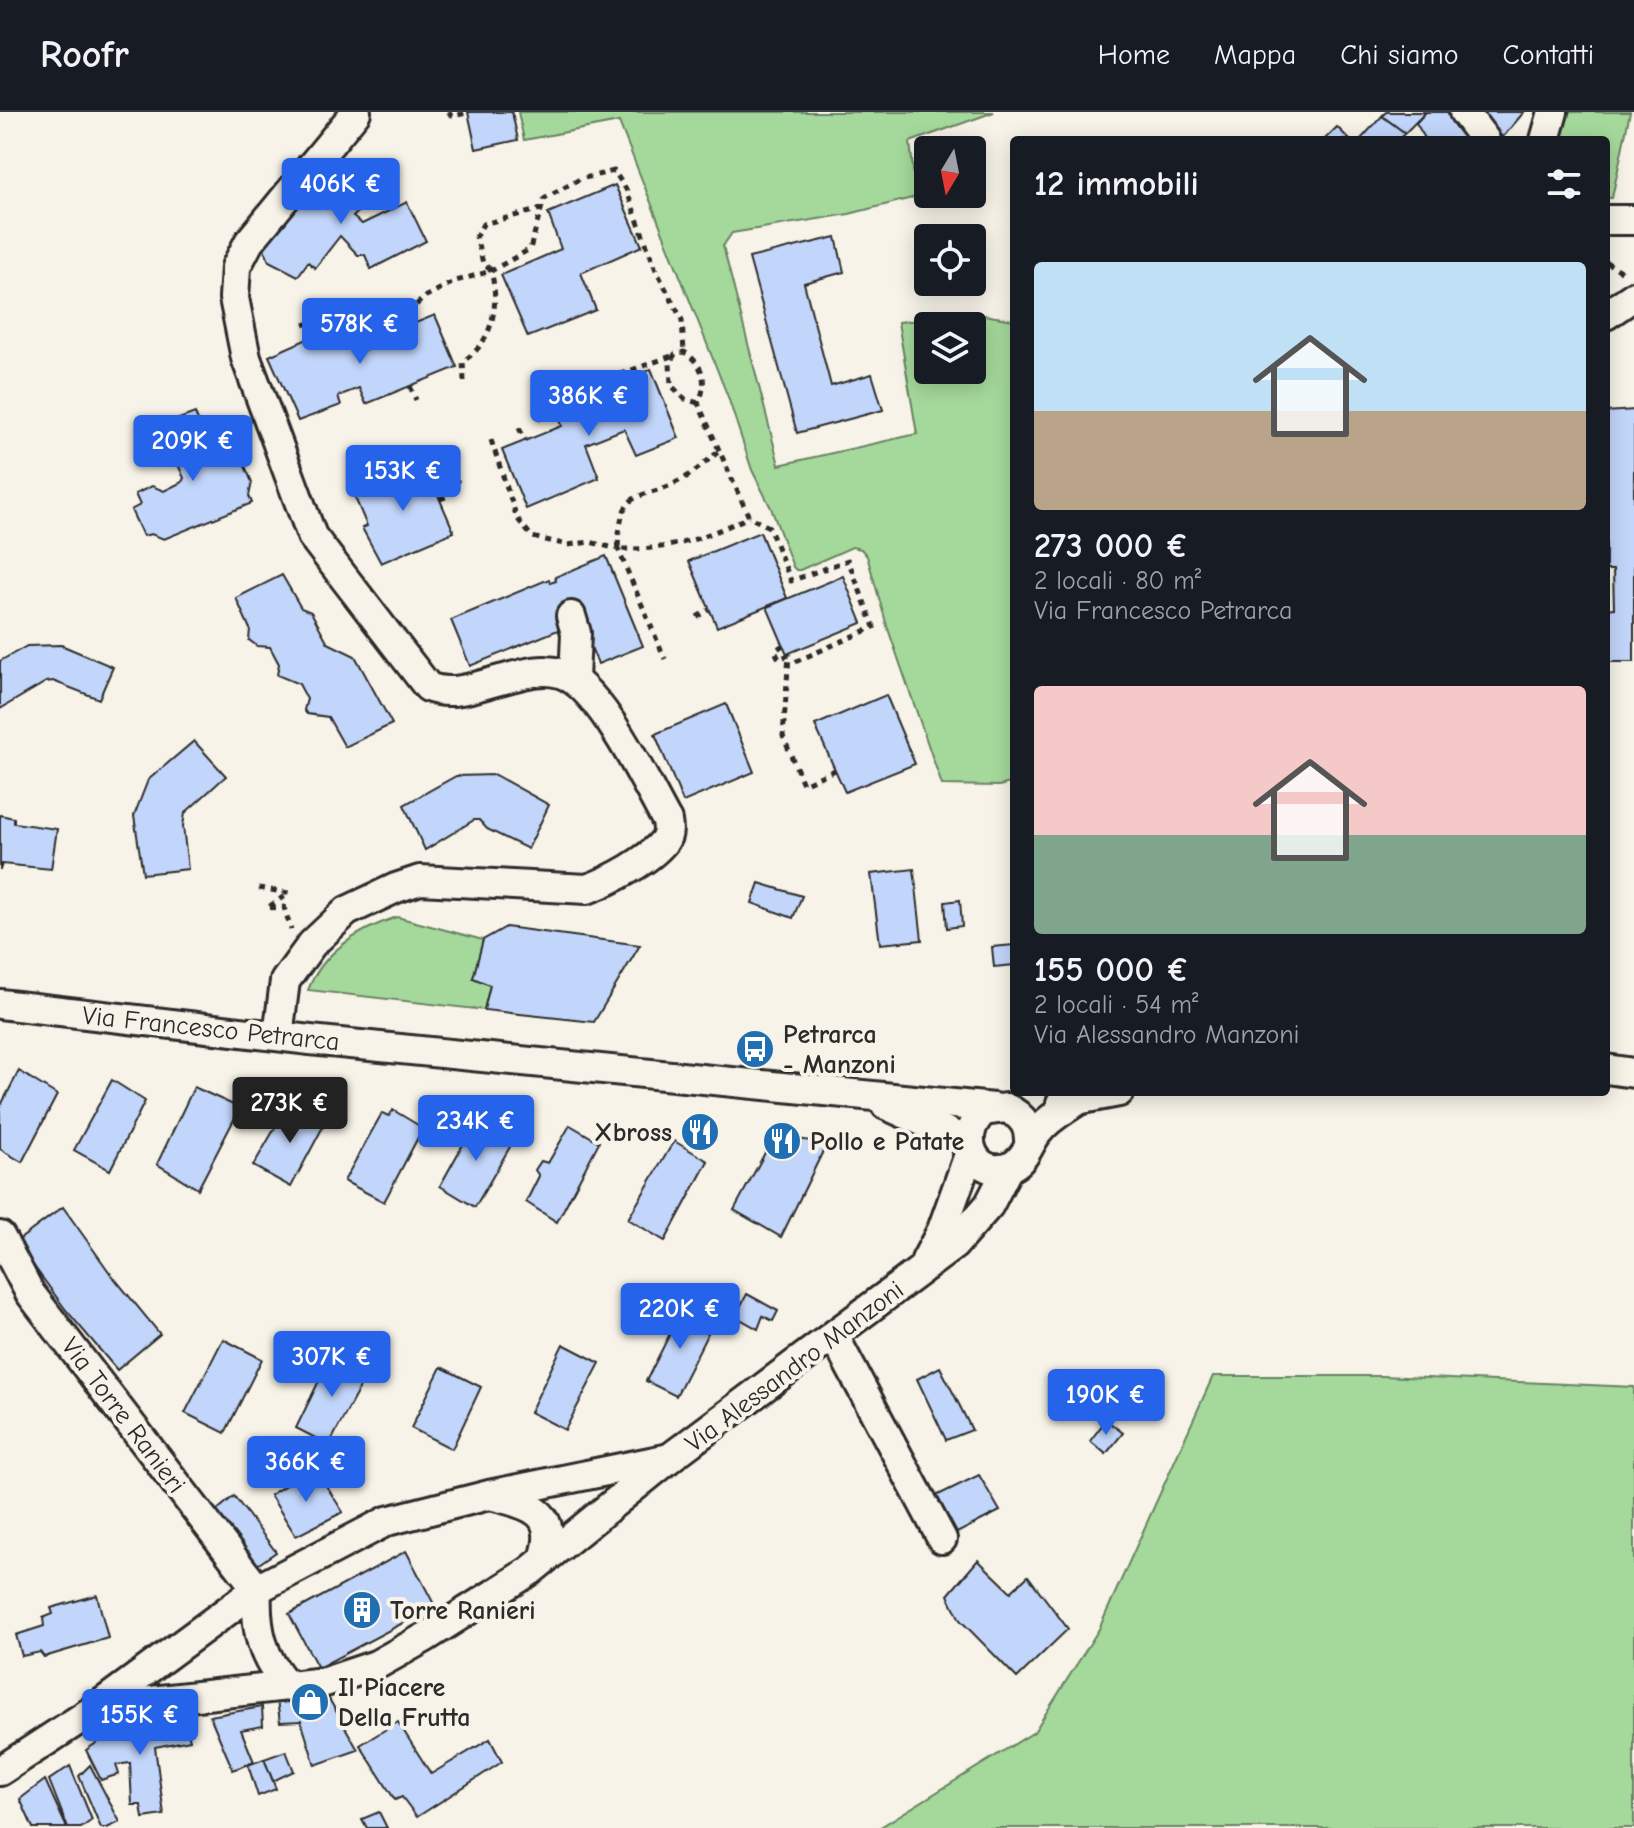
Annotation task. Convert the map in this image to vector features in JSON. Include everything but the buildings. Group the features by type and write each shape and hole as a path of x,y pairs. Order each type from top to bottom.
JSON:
{"street":[{"path":"278,1036 285,981 312,944 347,911 420,880 587,889 611,881 665,839 667,821 596,700 574,680 563,673 546,670 445,693 428,687 312,536 246,358 234,298 234,282 236,267 249,242 356,112"},
{"path":"1464,112 1482,136"},
{"path":"1546,136 1553,112"},
{"path":"1610,220 1634,220"},
{"path":"1610,312 1634,296"},
{"path":"571,616 576,633 574,680"},
{"name":"Via Francesco Petrarca","path":"0,1004 278,1036 998,1108"},
{"path":"1610,1070 1634,1073"},
{"name":"Via Francesco Petrarca","path":"851,1094 895,1108 970,1146"},
{"path":"1077,1101 1046,1123 1017,1163 1008,1168 984,1165 970,1146 970,1129 976,1118 998,1108 1100,1096"},
{"path":"998,1108 1016,1112 1024,1120 1029,1129 1029,1146"},
{"name":"Via Alessandro Manzoni","path":"916,1274 938,1240 970,1146"},
{"name":"Via Alessandro Manzoni","path":"86,1715 151,1701 325,1682 376,1665 426,1637 544,1559 671,1457 954,1245 980,1218 1008,1168"},
{"name":"Via Torre Ranieri","path":"0,1236 30,1293 257,1589"},
{"path":"0,1288 30,1293"},
{"path":"834,1336 942,1539"},
{"name":"Via Alessandro Manzoni","path":"0,1771 86,1715 257,1589 387,1521 489,1495 671,1457"},
{"path":"489,1495 534,1509 546,1522 551,1537 544,1559"},
{"path":"257,1589 258,1635 278,1676 289,1686"}],"path":[{"path":"449,112 451,116 468,113"},
{"path":"304,325 335,314 357,321 403,317 426,296 456,281 491,271 530,249 544,199 568,186 614,171 626,189 656,270 682,320 684,352"},
{"path":"464,381 463,361 485,343 493,317 495,285 491,271 483,263 476,237 483,224 541,209"},
{"path":"538,420 557,402 581,393 590,385 684,352 695,358 702,369 703,394 698,403"},
{"path":"675,354 668,375 671,385 685,399 698,403"},
{"path":"410,386 416,400"},
{"path":"698,403 749,517 769,527 791,581 848,560 874,627 788,665"},
{"path":"519,428 525,440"},
{"path":"491,440 517,518 532,537 568,545 590,542 618,549 658,549 697,540 749,517"},
{"path":"665,659 618,549 619,518 635,496 683,479 718,452"},
{"path":"440,499 449,496 458,479"},
{"path":"697,617 709,610"},
{"path":"783,645 775,651 779,659 789,655 783,736 803,784 835,770"},
{"path":"259,888 289,893 267,908 284,907 286,914"}],"green space":[{"path":"518,112 994,112 927,136 914,136 914,141 910,142 914,198 849,214 732,233 723,246 779,465 917,434 898,322 914,321 914,384 986,384 986,315 1010,319 1010,783 999,786 942,785 887,626 867,556 861,549 852,547 800,570 793,567 771,508 752,470 728,397 619,122 524,140"},
{"path":"1562,112 1630,112 1612,198 1610,136 1554,136"},
{"path":"397,917 483,940 474,978 490,985 484,1010 308,990 332,953 369,928"},
{"path":"1213,1376 1382,1376 1634,1387 1634,1828 879,1828 1034,1732 1099,1629"}],"place":[{"name":"Petrarca - Manzoni","path":"755,1049"},
{"name":"Xbross","path":"700,1132"},
{"name":"Pollo e Patate","path":"782,1141"},
{"name":"Torre Ranieri","path":"362,1610"},
{"name":"Il Piacere Della Frutta","path":"310,1702"}]}
